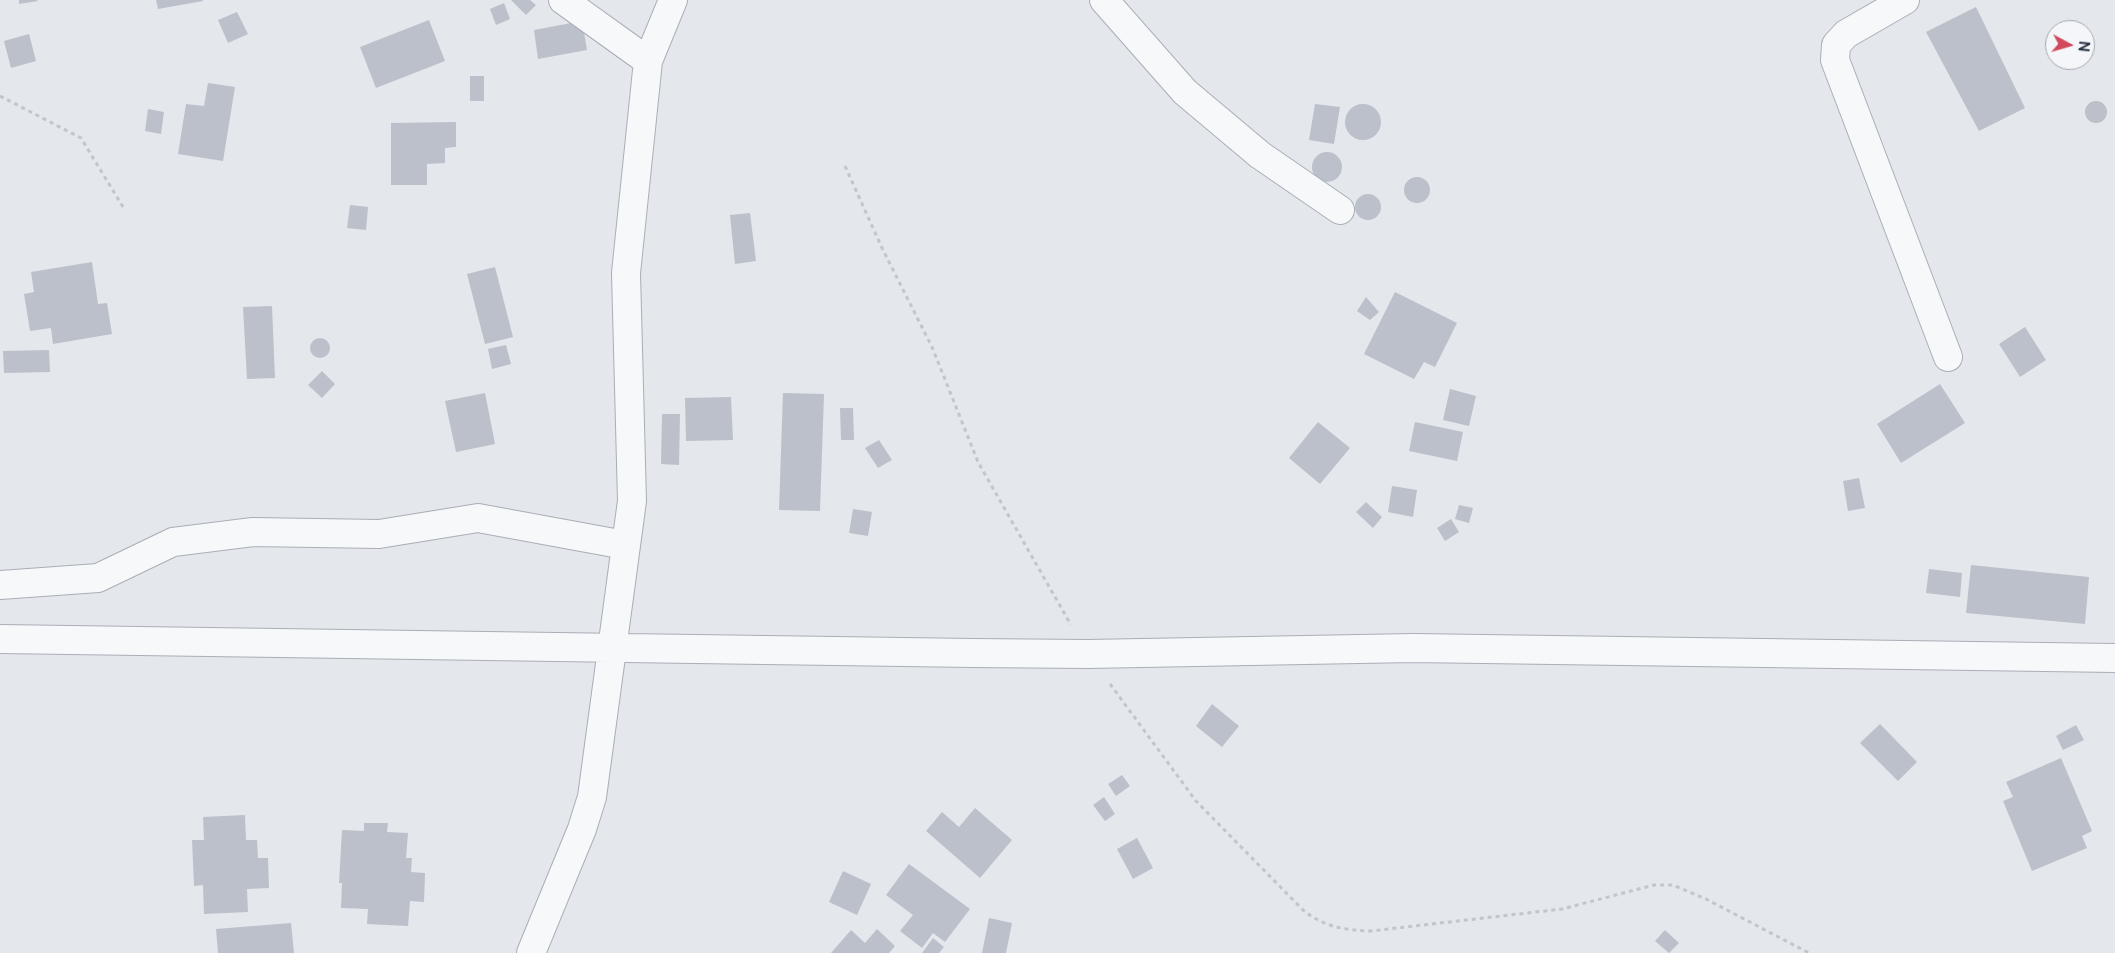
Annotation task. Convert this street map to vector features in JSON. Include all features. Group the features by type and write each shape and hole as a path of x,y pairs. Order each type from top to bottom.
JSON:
{"street":[{"path":"563,0 648,61"},
{"path":"531,953 582,829 592,797 632,501 626,273 648,61 673,0"},
{"path":"1104,0 1185,92 1260,155 1340,210"},
{"path":"1905,0 1846,34 1836,45 1835,60 1948,357"},
{"path":"0,586 98,578 173,542 254,532 379,534 478,518 625,545"},
{"path":"0,640 1088,654 1413,648 2115,658"}],"path":[{"path":"0,96 81,138 123,207"},
{"path":"845,166 882,248 932,347 978,462 1088,654 1196,801 1312,918 1329,926 1345,930 1370,931 1562,909 1654,885 1673,885 1706,899 1809,953"}],"building":[{"path":"19,0 37,0 38,1 19,4"},
{"path":"156,0 203,0 203,1 158,9"},
{"path":"511,0 530,0 536,5 526,15"},
{"path":"504,3 510,19 496,25 490,9"},
{"path":"1976,7 2025,108 1979,131 1926,32"},
{"path":"237,12 248,34 228,43 218,20"},
{"path":"429,20 445,61 376,88 360,47"},
{"path":"582,21 587,50 538,59 534,30"},
{"path":"29,34 36,61 11,68 4,41"},
{"path":"470,76 484,76 484,101 470,101"},
{"path":"208,83 235,87 223,161 178,154 186,104 204,106"},
{"path":"2096,101 2106,108 2107,112 2100,122 2096,123 2086,116 2085,112 2092,102"},
{"path":"1315,104 1340,107 1334,144 1309,140"},
{"path":"1363,104 1376,109 1381,122 1376,135 1363,140 1350,135 1345,122 1350,109"},
{"path":"148,109 164,112 161,134 145,131"},
{"path":"456,122 456,147 445,148 445,163 427,164 427,185 391,185 391,123"},
{"path":"1327,152 1338,156 1342,167 1338,178 1327,182 1316,178 1312,167 1316,156"},
{"path":"1417,177 1426,181 1430,190 1426,199 1417,203 1408,199 1404,190 1408,181"},
{"path":"1368,194 1377,198 1381,207 1377,216 1368,220 1359,216 1355,207 1359,198"},
{"path":"350,205 368,207 366,230 347,228"},
{"path":"750,213 756,261 735,264 730,215"},
{"path":"92,262 98,304 107,303 112,334 53,344 51,328 30,331 24,294 34,292 31,272"},
{"path":"495,267 513,337 485,344 467,274"},
{"path":"1395,292 1457,323 1435,367 1424,362 1414,379 1364,354"},
{"path":"1366,297 1379,312 1370,320 1357,311"},
{"path":"272,306 275,378 247,379 243,307"},
{"path":"2025,327 2046,360 2020,377 1999,344"},
{"path":"320,338 327,341 330,348 327,355 320,358 313,355 310,348 313,341"},
{"path":"506,345 511,364 492,369 488,349"},
{"path":"49,350 50,372 4,373 3,351"},
{"path":"322,371 335,384 322,398 308,385"},
{"path":"1940,384 1965,423 1901,463 1877,424"},
{"path":"1450,389 1476,396 1469,426 1443,420"},
{"path":"485,393 495,444 456,452 445,401"},
{"path":"783,393 824,394 820,511 779,510"},
{"path":"731,397 733,440 686,441 685,398"},
{"path":"840,408 853,408 854,440 841,440"},
{"path":"662,414 680,414 679,465 661,464"},
{"path":"1318,422 1350,448 1320,484 1289,458"},
{"path":"1415,422 1463,432 1457,461 1409,451"},
{"path":"879,440 892,460 878,468 865,448"},
{"path":"1859,478 1865,508 1848,511 1843,481"},
{"path":"1392,486 1417,490 1413,517 1388,512"},
{"path":"1366,502 1382,517 1373,528 1356,512"},
{"path":"1459,505 1473,508 1469,523 1455,519"},
{"path":"853,509 872,512 868,536 849,533"},
{"path":"1451,519 1459,532 1445,541 1437,528"},
{"path":"1971,565 2089,577 2085,624 1966,613"},
{"path":"1929,569 1962,573 1960,597 1926,593"},
{"path":"1212,704 1239,726 1222,747 1196,726"},
{"path":"1880,724 1917,762 1898,781 1860,743"},
{"path":"2076,725 2084,740 2063,750 2056,736"},
{"path":"2061,758 2092,831 2082,836 2087,848 2032,871 2003,801 2013,797 2006,782"},
{"path":"1122,775 1130,786 1116,796 1108,784"},
{"path":"1104,797 1115,814 1105,821 1093,805"},
{"path":"975,808 1012,840 980,878 926,831 942,812 959,827"},
{"path":"245,815 246,840 257,840 258,858 268,858 269,888 247,889 248,912 204,914 203,885 194,886 192,840 204,840 203,817"},
{"path":"364,823 388,823 387,832 408,833 406,858 412,858 411,872 425,873 424,902 410,901 408,926 367,924 368,909 341,908 342,883 339,883 342,830 364,831"},
{"path":"1137,838 1153,868 1133,879 1117,849"},
{"path":"909,864 970,909 945,942 933,933 922,948 900,931 913,915 886,895"},
{"path":"843,871 871,884 857,915 829,902"},
{"path":"989,918 1012,923 1006,953 982,953"},
{"path":"291,923 294,953 218,953 216,929"},
{"path":"877,929 895,946 889,953 831,953 851,930 865,943"},
{"path":"1665,930 1679,943 1669,953 1655,941"},
{"path":"933,938 944,947 939,953 922,953"}]}
